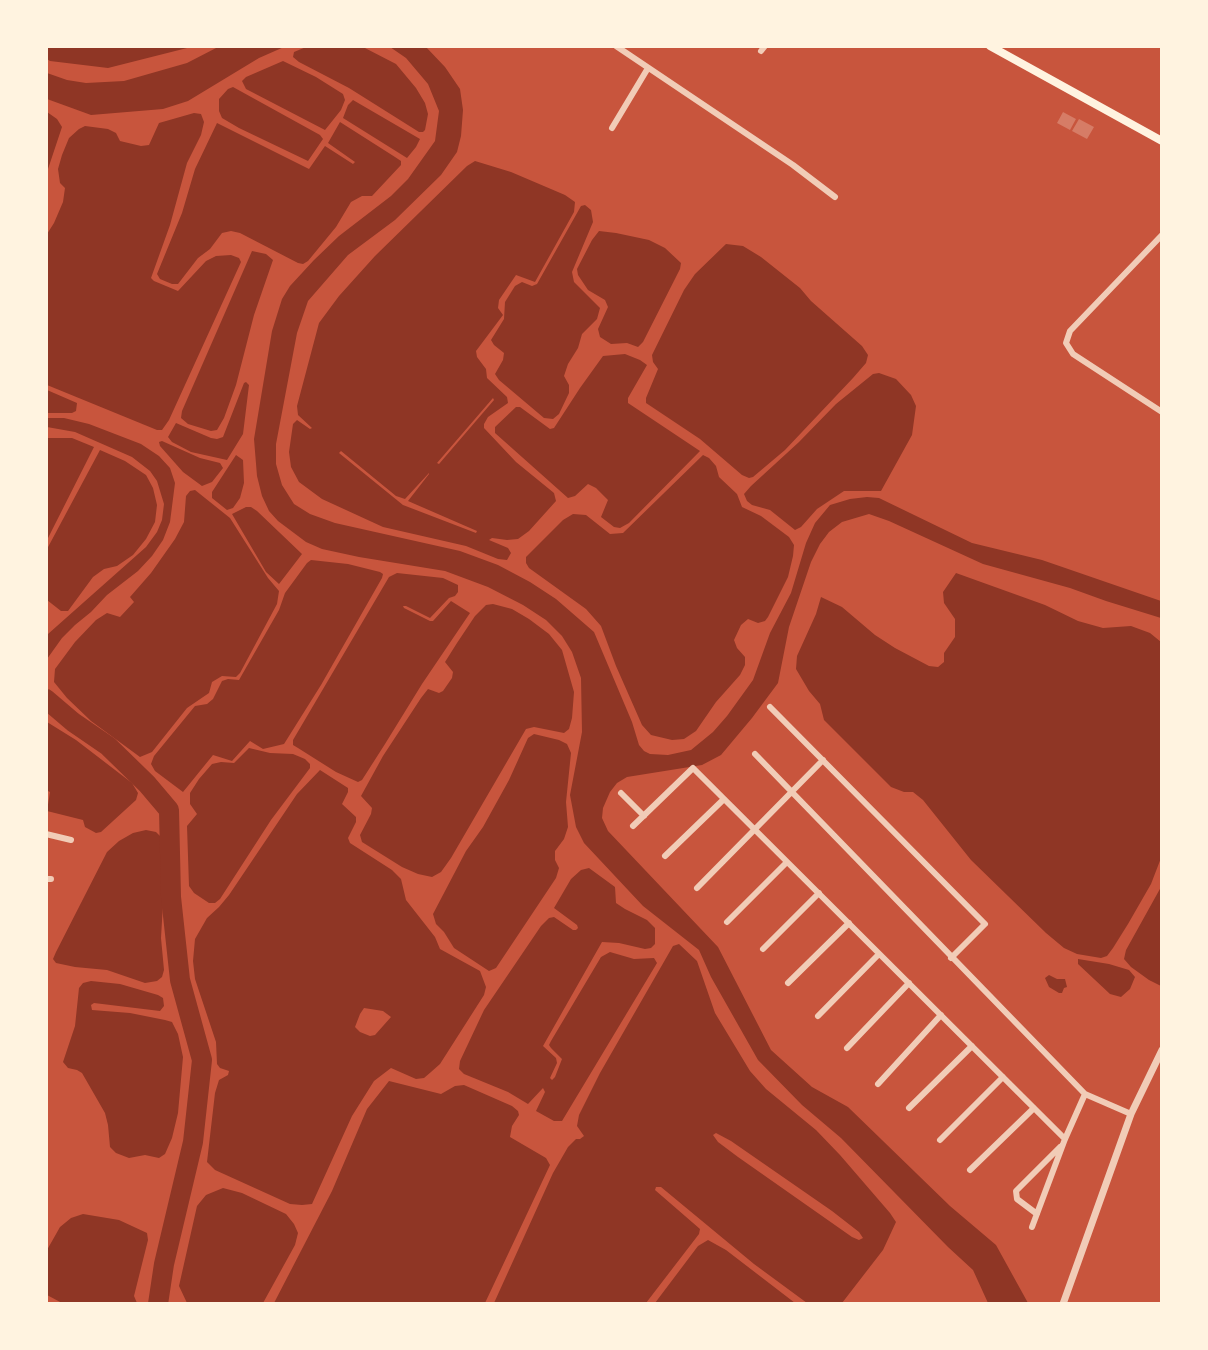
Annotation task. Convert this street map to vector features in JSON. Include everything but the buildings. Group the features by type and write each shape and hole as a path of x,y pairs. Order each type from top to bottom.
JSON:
{"main road":[{"path":"990,46 1161,141"}],"street":[{"path":"616,46 793,165 835,197"},
{"path":"612,128 648,68"},
{"path":"1161,235 1070,331 1066,343 1073,354 1161,412"},
{"path":"770,706 985,924 951,958"},
{"path":"755,754 1085,1094 1131,1114"},
{"path":"698,888 823,760"},
{"path":"633,826 693,768 1034,1108 1064,1141"},
{"path":"621,793 644,816"},
{"path":"665,856 724,799"},
{"path":"46,834 71,840"},
{"path":"727,922 787,862"},
{"path":"763,949 819,893"},
{"path":"788,983 849,924"},
{"path":"818,1016 879,954"},
{"path":"847,1048 909,983"},
{"path":"878,1084 941,1015"},
{"path":"909,1108 972,1046"},
{"path":"1063,1304 1131,1114 1161,1050"},
{"path":"940,1140 1003,1077"},
{"path":"1032,1227 1064,1141 1085,1094"},
{"path":"970,1170 1034,1108"},
{"path":"1037,1214 1017,1199 1016,1191 1064,1141"}],"shaded area":[{"path":"47,46 191,47 108,68 50,61 47,59"},
{"path":"218,47 284,47 259,58 188,101 163,109 91,115 47,99 47,73 67,80 86,83 124,81 187,63"},
{"path":"306,47 363,47 396,64 425,103 428,114 425,130 419,132 349,88 293,57 294,52"},
{"path":"390,47 426,47 445,67 460,89 463,110 461,136 457,152 441,175 395,220 348,255 308,301 297,333 276,444 276,464 282,485 294,504 310,514 335,523 460,551 498,565 556,599 594,632 632,722 639,745 650,754 668,755 691,750 713,732 727,716 753,680 770,633 791,593 806,543 815,523 830,505 850,499 879,498 972,543 1042,560 1161,601 1161,618 1070,588 983,564 869,514 842,522 829,532 811,562 789,627 778,683 752,718 721,755 702,765 627,777 617,783 610,792 603,808 602,818 608,831 718,947 771,1050 812,1087 848,1107 950,1206 996,1245 1028,1303 988,1303 973,1270 841,1138 802,1105 758,1060 711,977 699,950 643,906 584,843 576,827 570,795 582,732 581,678 572,652 562,636 546,620 488,587 445,571 322,549 306,542 278,521 269,511 257,476 254,439 272,331 282,299 290,286 339,236 391,196 408,179 435,141 439,111 428,84 406,58"},
{"path":"283,61 316,77 343,94 345,100 341,110 325,130 246,89 242,81 246,77"},
{"path":"233,87 320,135 323,139 308,161 222,118 219,111 219,99"},
{"path":"353,100 420,139 407,158 343,118 348,105"},
{"path":"47,112 57,119 62,127 47,172"},
{"path":"194,113 201,114 204,122 201,135 187,163 170,225 151,278 178,291 206,261 216,256 231,255 239,258 241,262 169,420 162,430 157,430 47,385 47,234 63,202 65,188 60,183 58,169 62,155 69,138 79,129 85,126 108,129 116,133 120,141 141,146 149,145 159,123"},
{"path":"340,122 401,161 401,165 372,196 362,196 351,202 336,227 308,261 303,264 298,263 240,233 231,231 222,233 210,249 198,258 178,284 160,279 157,274 182,213 195,169 217,123 309,169 325,146 353,164 355,162 328,143"},
{"path":"475,161 511,172 565,195 575,202 574,212 535,282 516,275 499,300 498,308 503,315 476,351 477,357 486,369 487,378 507,397 508,403 488,417 484,428 516,462 554,493 556,501 529,531 518,539 492,538 489,540 508,548 511,553 507,560 498,559 466,546 383,527 322,499 299,482 291,467 289,452 293,424 297,420 310,429 312,428 298,415 297,406 319,323 339,296 375,256 467,166","holes":["493,398 494,400 439,464 437,463","341,451 396,496 405,499 429,473 408,501 477,531 476,533 403,505 339,453"]},
{"path":"585,205 591,210 593,222 572,272 574,282 600,308 597,319 582,334 578,348 568,364 564,376 569,385 569,393 559,414 553,419 544,418 499,380 495,374 503,360 504,353 491,340 504,319 505,302 515,286 522,282 532,286 537,284 581,206"},
{"path":"599,231 649,240 665,248 681,263 643,342 638,347 627,343 611,344 600,337 598,329 608,307 605,300 588,290 578,275 577,269"},
{"path":"726,244 743,246 761,257 800,288 811,301 862,346 868,355 866,363 853,378 785,450 749,478 742,475 700,439 646,403 658,369 653,362 652,355 684,290 695,274"},
{"path":"252,251 266,254 273,260 254,315 236,385 224,418 217,430 211,431 188,424 181,418 182,411"},
{"path":"625,354 647,365 628,398 628,403 700,451 629,523 620,528 614,527 601,517 608,500 596,488 588,484 575,496 568,498 495,433 495,427 516,407 520,407 550,429 554,428 603,356"},
{"path":"879,373 896,379 911,395 916,406 912,435 881,491 844,491 817,509 801,527 795,530 770,510 752,505 747,501 744,494 751,486 836,404 873,374"},
{"path":"246,382 249,385 243,434 227,460 191,452 172,442 168,437 176,423 211,438 223,437"},
{"path":"47,390 77,403 76,411 47,413"},
{"path":"47,418 64,418 89,424 141,444 159,456 170,468 175,483 170,522 163,540 152,556 138,571 107,595 75,625 47,659 48,634 146,547 157,532 162,520 164,504 157,481 150,471 132,457 75,432 47,427"},
{"path":"47,438 72,438 94,447 47,540"},
{"path":"162,441 200,458 220,463 223,468 212,482 202,486 183,472 160,446 159,442"},
{"path":"100,450 125,461 146,475 153,488 157,505 155,522 146,539 133,555 117,566 104,569 93,577 68,611 61,611 47,600 47,549"},
{"path":"236,455 243,460 244,483 240,498 233,508 227,510 212,498 212,492"},
{"path":"703,455 716,466 719,477 737,494 742,507 761,516 789,537 794,545 793,556 788,577 768,617 765,621 758,623 748,619 741,625 734,640 737,648 745,657 745,665 740,675 716,702 696,731 684,739 672,740 651,735 642,725 601,626 586,609 529,568 526,557 563,520 573,514 586,515 610,534 623,533"},
{"path":"195,490 230,518 268,578 279,591 277,604 240,673 236,677 222,676 212,682 209,693 187,708 152,752 140,757 91,721 67,698 54,682 55,669 75,642 96,620 107,613 120,617 134,602 130,597 151,573 175,539 184,522 186,496 190,491"},
{"path":"246,507 257,511 302,554 279,584 266,572 232,514"},
{"path":"311,560 348,564 383,574 321,685 284,744 263,749 250,741 232,761 213,755 183,792 155,771 151,764 154,756 195,706 207,704 213,699 222,681 239,680 279,610 285,593"},
{"path":"397,573 443,578 458,585 458,592 455,596 449,598 430,618 406,606 403,606 404,608 430,621 433,621 451,601 470,613 362,780 358,782 336,772 293,745 293,740 389,577"},
{"path":"956,573 1045,605 1078,621 1103,628 1131,626 1150,633 1161,642 1161,858 1151,884 1107,956 1101,958 1077,954 1064,948 1046,933 971,860 923,800 913,792 904,792 891,787 824,720 820,704 796,669 797,656 821,597 842,607 875,635 895,648 929,666 938,667 944,662 944,653 955,637 955,619 944,603 943,592"},
{"path":"493,604 512,609 529,619 549,634 562,650 574,692 569,729 564,733 534,727 526,729 441,872 432,877 418,874 402,867 362,842 360,835 372,808 361,796 383,756 421,698 428,689 439,693 443,691 452,678 453,672 445,662 475,616 486,605"},
{"path":"46,691 56,702 92,730 87,736 47,704"},
{"path":"47,722 76,740 132,783 138,793 136,800 101,832 96,833 85,827 83,820 47,811 50,792 46,790"},
{"path":"534,734 567,744 571,753 566,802 568,827 564,839 555,851 555,860 559,868 556,878 496,968 489,971 454,948 436,924 433,914 466,851 483,827 509,780 528,738"},
{"path":"249,748 270,753 293,754 305,759 310,764 310,768 271,820 220,899 215,903 209,903 194,893 189,886 187,826 197,814 190,804 190,793 212,764 234,763"},
{"path":"320,770 348,788 342,804 356,817 348,838 350,843 392,870 401,879 406,900 435,937 440,949 480,971 486,987 484,995 440,1064 424,1078 416,1079 391,1068 374,1081 352,1116 312,1204 302,1205 290,1204 215,1170 207,1162 215,1093 219,1080 228,1075 229,1071 220,1068 217,1064 216,1042 195,979 193,961 195,939 207,918 229,895 297,794","holes":["364,1008 383,1011 391,1017 375,1035 370,1036 355,1027"]},
{"path":"146,830 156,832 160,836 165,869 161,938 164,970 162,977 157,981 145,983 107,970 56,963 53,959 56,952 107,852 119,841 133,833"},
{"path":"589,868 615,887 616,903 647,920 655,928 655,944 645,949 602,942 543,1046 556,1058 557,1063 550,1078 552,1080 562,1059 549,1045 601,957 610,952 634,959 654,958 657,963 562,1121 554,1121 536,1111 545,1092 543,1088 528,1104 508,1092 464,1074 459,1069 460,1061 484,1010 541,926 549,918 554,917 573,930 578,928 554,908 571,879 581,870"},
{"path":"1161,887 1161,986 1131,967 1124,959 1126,950"},
{"path":"679,944 697,961 715,1013 750,1071 766,1089 816,1130 890,1213 896,1222 883,1250 842,1303 807,1303 754,1264 661,1187 656,1187 655,1190 700,1229 699,1234 646,1303 494,1303 553,1173 568,1147 576,1139 584,1136 577,1126 579,1115 600,1073 673,946","holes":["716,1133 832,1211 859,1232 863,1238 859,1240 852,1237 738,1157 718,1142 713,1135"]},
{"path":"1078,959 1129,970 1135,977 1130,989 1121,997 1110,994 1078,964"},
{"path":"1049,975 1057,979 1065,979 1067,987 1062,993 1049,987 1045,978"},
{"path":"91,981 120,984 158,995 163,998 164,1006 160,1011 94,1003 91,1005 92,1010 130,1013 165,1020 172,1022 178,1034 183,1057 178,1113 172,1138 165,1154 159,1158 145,1155 129,1158 116,1153 110,1147 105,1113 82,1073 68,1068 63,1062 75,1026 79,988 83,983"},
{"path":"389,1081 441,1094 455,1086 464,1085 512,1106 519,1115 512,1126 510,1137 546,1158 550,1165 485,1303 274,1303 332,1191 367,1109"},
{"path":"223,1188 242,1193 286,1214 298,1233 295,1245 263,1303 187,1303 179,1286 197,1206 206,1195"},
{"path":"83,1214 119,1220 147,1233 148,1240 134,1296 137,1303 62,1303 47,1295 47,1250 60,1227 71,1218"},
{"path":"708,1240 726,1250 795,1303 655,1303 698,1246"}],"waterway":[{"path":"46,699 73,722 108,746 147,784 169,810 171,897 180,980 202,1060 193,1142 164,1264 158,1304"}]}
